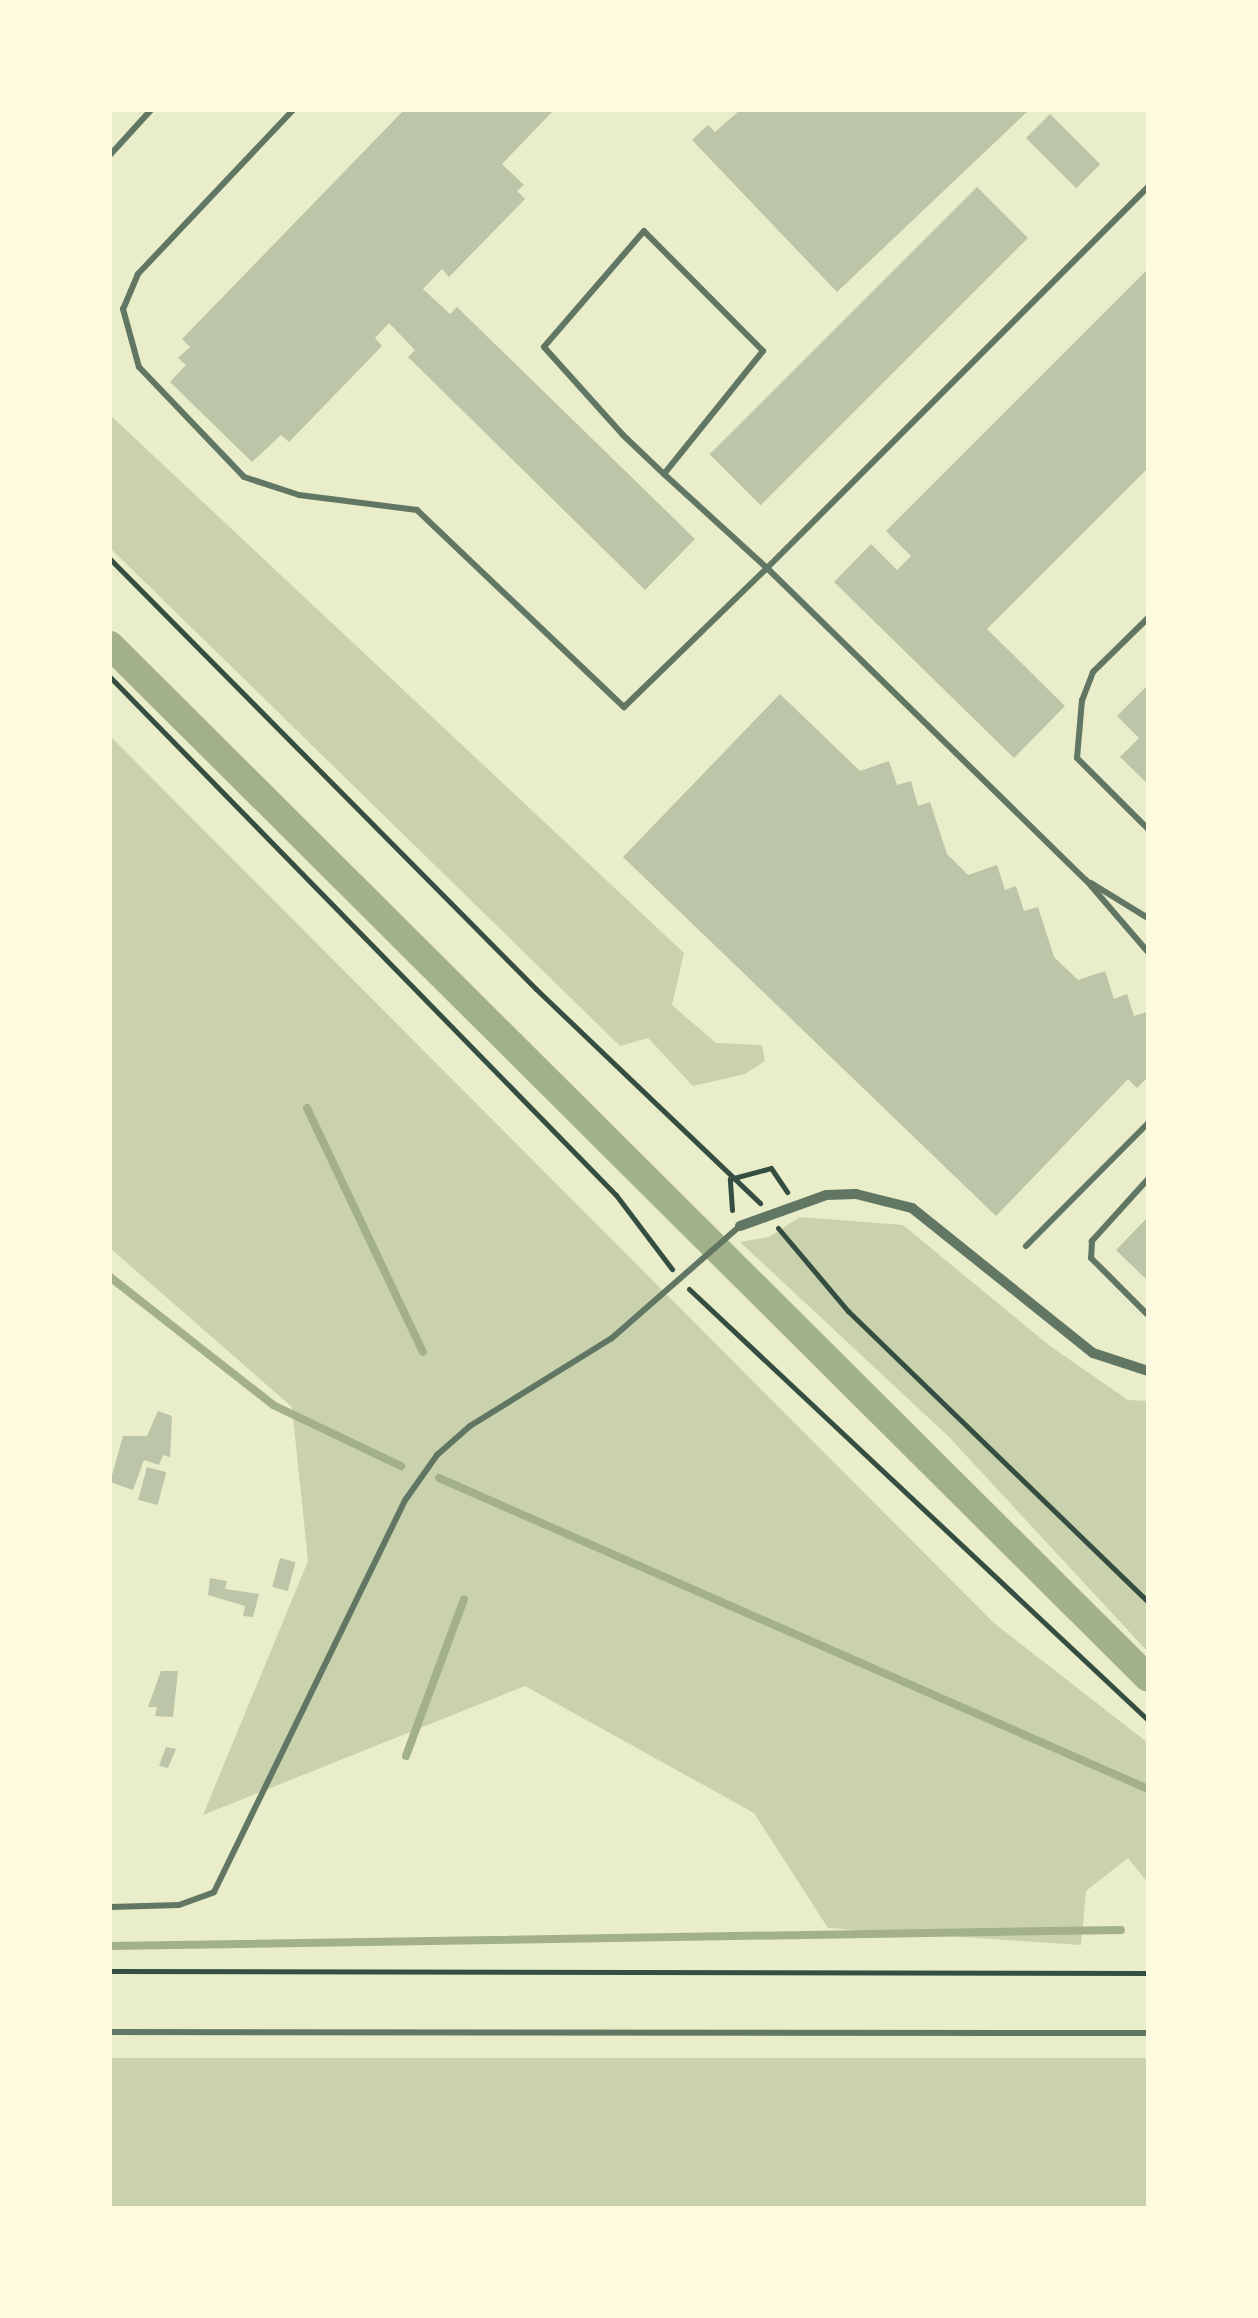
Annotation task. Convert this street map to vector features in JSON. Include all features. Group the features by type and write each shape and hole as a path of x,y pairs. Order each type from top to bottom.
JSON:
{"street":[{"path":"740,1226 794,1202 856,1194 912,1208 1093,1353 1148,1372"}],"lane":[{"path":"110,155 151,110"},
{"path":"292,110 138,274 123,309 139,367 244,477 299,495 417,510 624,707 1148,187"},
{"path":"664,474 763,351 644,231 544,347 664,474 767,568 1086,880 1148,952"},
{"path":"1148,618 1094,672 1082,700 1077,758 1148,829"},
{"path":"1086,880 1148,918"},
{"path":"1026,1246 1148,1123"},
{"path":"1148,1178 1092,1241 1091,1258 1148,1315"},
{"path":"110,1906 179,1905 214,1892 406,1499 437,1455 470,1426 612,1338 740,1226"},
{"path":"110,2032 1148,2034"}],"path":[{"path":"110,560 730,1179 769,1211 848,1311 1148,1602"},
{"path":"110,678 616,1195 680,1280 1148,1720"},
{"path":"730,1179 771,1168 794,1202"},
{"path":"730,1179 730,1205 740,1226"},
{"path":"110,1971 1148,1973"}],"green space":[{"path":"110,415 684,953 672,1005 716,1043 762,1045 765,1061 745,1074 693,1086 648,1038 620,1046 110,548"},
{"path":"110,736 994,1623 1148,1743 1148,1883 1128,1858 1086,1891 1081,1945 828,1928 754,1813 525,1686 203,1815 308,1561 292,1407 110,1248"},
{"path":"800,1217 903,1225 1050,1346 1128,1400 1148,1401 1148,1652 948,1436 740,1242 769,1237"},
{"path":"110,2058 1148,2058 1148,2208 110,2208"}],"building":[{"path":"404,110 554,110 502,164 524,185 517,191 525,199 449,277 442,269 423,289 450,314 457,307 695,539 645,590 408,357 415,350 389,323 375,338 382,346 289,442 281,435 252,462 170,382 186,365 178,358 190,347 182,339"},
{"path":"740,110 1029,110 837,292 692,140 708,125 715,132"},
{"path":"1050,114 1100,164 1076,188 1026,138"},
{"path":"977,187 1028,238 761,505 710,454"},
{"path":"1148,269 1148,468 987,629 1065,706 1014,758 834,582 871,544 897,570 911,556 886,531"},
{"path":"1148,685 1148,784 1120,757 1139,738 1117,716"},
{"path":"780,694 860,771 889,761 897,785 911,781 918,806 930,802 947,854 968,875 997,865 1005,890 1016,886 1024,911 1038,907 1054,957 1078,980 1105,971 1114,999 1127,994 1134,1016 1147,1012 1148,1077 1137,1088 1128,1079 996,1216 623,857"},
{"path":"1148,1217 1148,1281 1116,1250"},
{"path":"158,1411 172,1416 170,1457 163,1455 159,1465 144,1460 133,1490 110,1482 123,1436 147,1436"},
{"path":"147,1467 166,1472 158,1505 138,1500"},
{"path":"280,1558 295,1562 288,1591 272,1587"},
{"path":"210,1578 227,1581 225,1589 259,1594 253,1617 243,1616 245,1606 208,1595"},
{"path":"161,1671 178,1671 173,1717 155,1716 157,1707 148,1707"},
{"path":"166,1747 176,1749 168,1768 159,1766"}],"waterway":[{"path":"110,645 1148,1678"},
{"path":"307,1108 423,1352"},
{"path":"110,1277 273,1405 401,1466"},
{"path":"439,1478 1148,1789"},
{"path":"406,1756 464,1599"},
{"path":"110,1946 1121,1930"}]}
